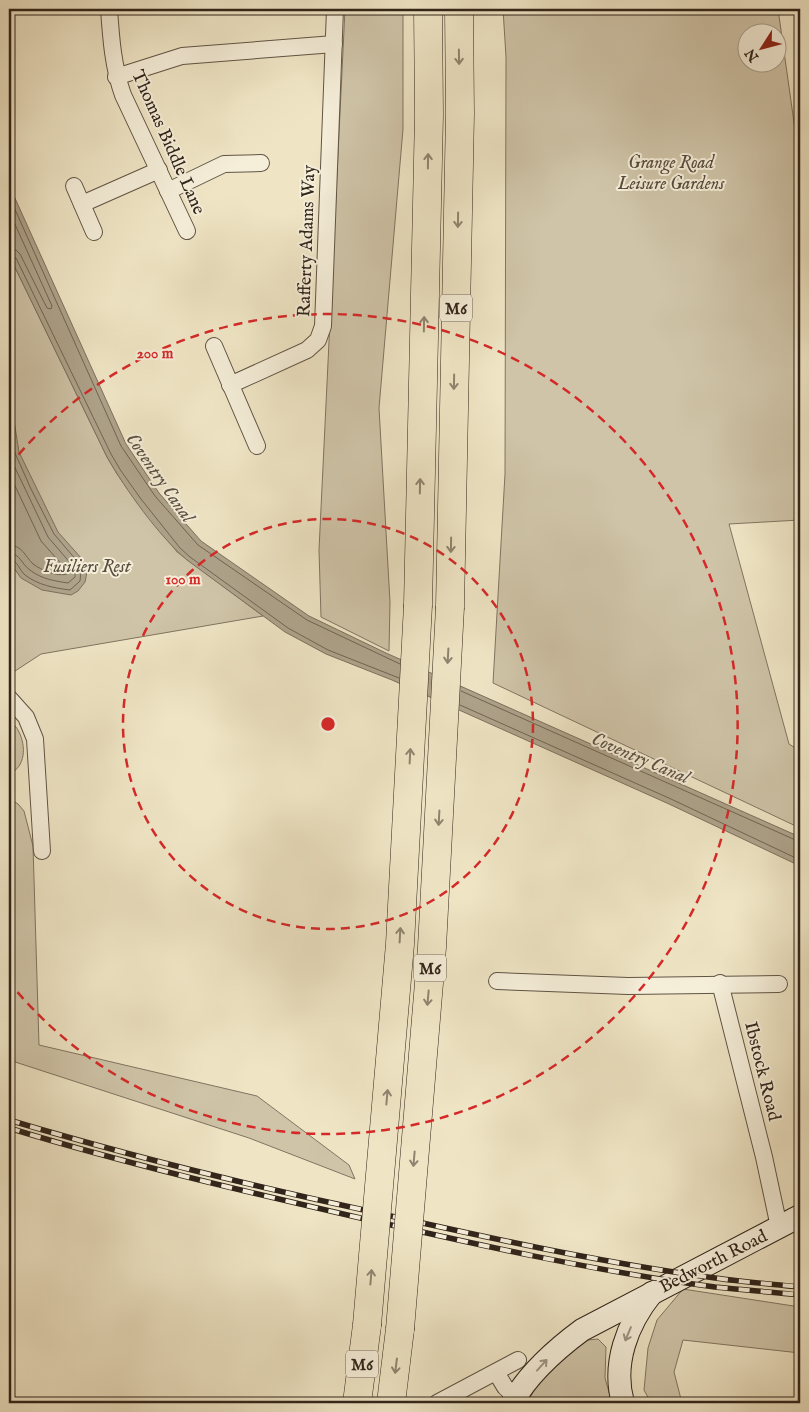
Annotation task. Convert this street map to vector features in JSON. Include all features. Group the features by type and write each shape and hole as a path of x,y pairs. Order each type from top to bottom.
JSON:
{"highway":[{"name":"M6","path":"358,1403 367,1325 400,944 418,605 429,115 428,9"},
{"name":"M6","path":"391,1403 400,1329 432,947 450,607 459,124 458,9"}],"main road":[{"name":"Bedworth Road","path":"513,1400 550,1356 596,1321 800,1216"},
{"path":"623,1403 618,1380 621,1352 628,1332 653,1293"}],"street":[{"name":"Thomas Biddle Lane","path":"109,9 116,77 187,231"},
{"name":"Rafferty Adams Way","path":"230,385 307,350 318,340 323,326 335,9"},
{"path":"116,77 182,56 334,44"},
{"path":"168,191 224,164 261,163"},
{"path":"82,204 159,170"},
{"path":"74,186 94,232"},
{"path":"214,346 257,446"},
{"path":"9,698 26,717 35,739 42,851"},
{"path":"497,982 628,986 720,983 779,984"},
{"name":"Ibstock Road","path":"720,983 764,1157 779,1227"},
{"path":"437,1403 518,1360"},
{"path":"496,1372 513,1400"}],"green space":[{"path":"345,9 403,9 403,129 379,408 390,602 389,651 321,617 319,550"},
{"name":"Grange Road Leisure Gardens","path":"503,9 778,9 780,22 736,22 736,72 786,72 786,66 800,165 800,520 729,524 789,744 800,751 800,828 493,683 505,474 506,57"},
{"name":"Fusiliers Rest","path":"9,255 117,474 177,552 263,616 41,654 9,675"},
{"path":"9,719 19,732 23,743 23,756 19,766 9,774"},
{"path":"9,798 24,811 33,846 39,1045 257,1096 349,1165 355,1179 249,1138 9,1060"},
{"path":"683,1289 800,1307 800,1353 683,1340 674,1372 682,1403 651,1403 644,1390 648,1348 657,1320"},
{"path":"598,1339 606,1347 605,1378 612,1403 572,1401 527,1403 539,1382 576,1345 588,1340"}],"water":[{"path":"9,185 126,444 159,493 201,541 309,616 386,653 800,837 800,866 669,804 392,680 326,654 285,632 187,560 143,512 107,457 9,255"},
{"path":"9,389 19,452 58,532 82,559 87,572 85,582 78,591 71,595 42,590 21,578 9,561"}],"railway":[{"path":"9,1120 141,1157 230,1179 495,1239 671,1272 800,1287"},
{"path":"9,1128 181,1176 490,1247 670,1281 800,1295"}],"water label":[{"name":"Coventry Canal","path":"161,477"},
{"name":"Coventry Canal","path":"641,757"}]}
